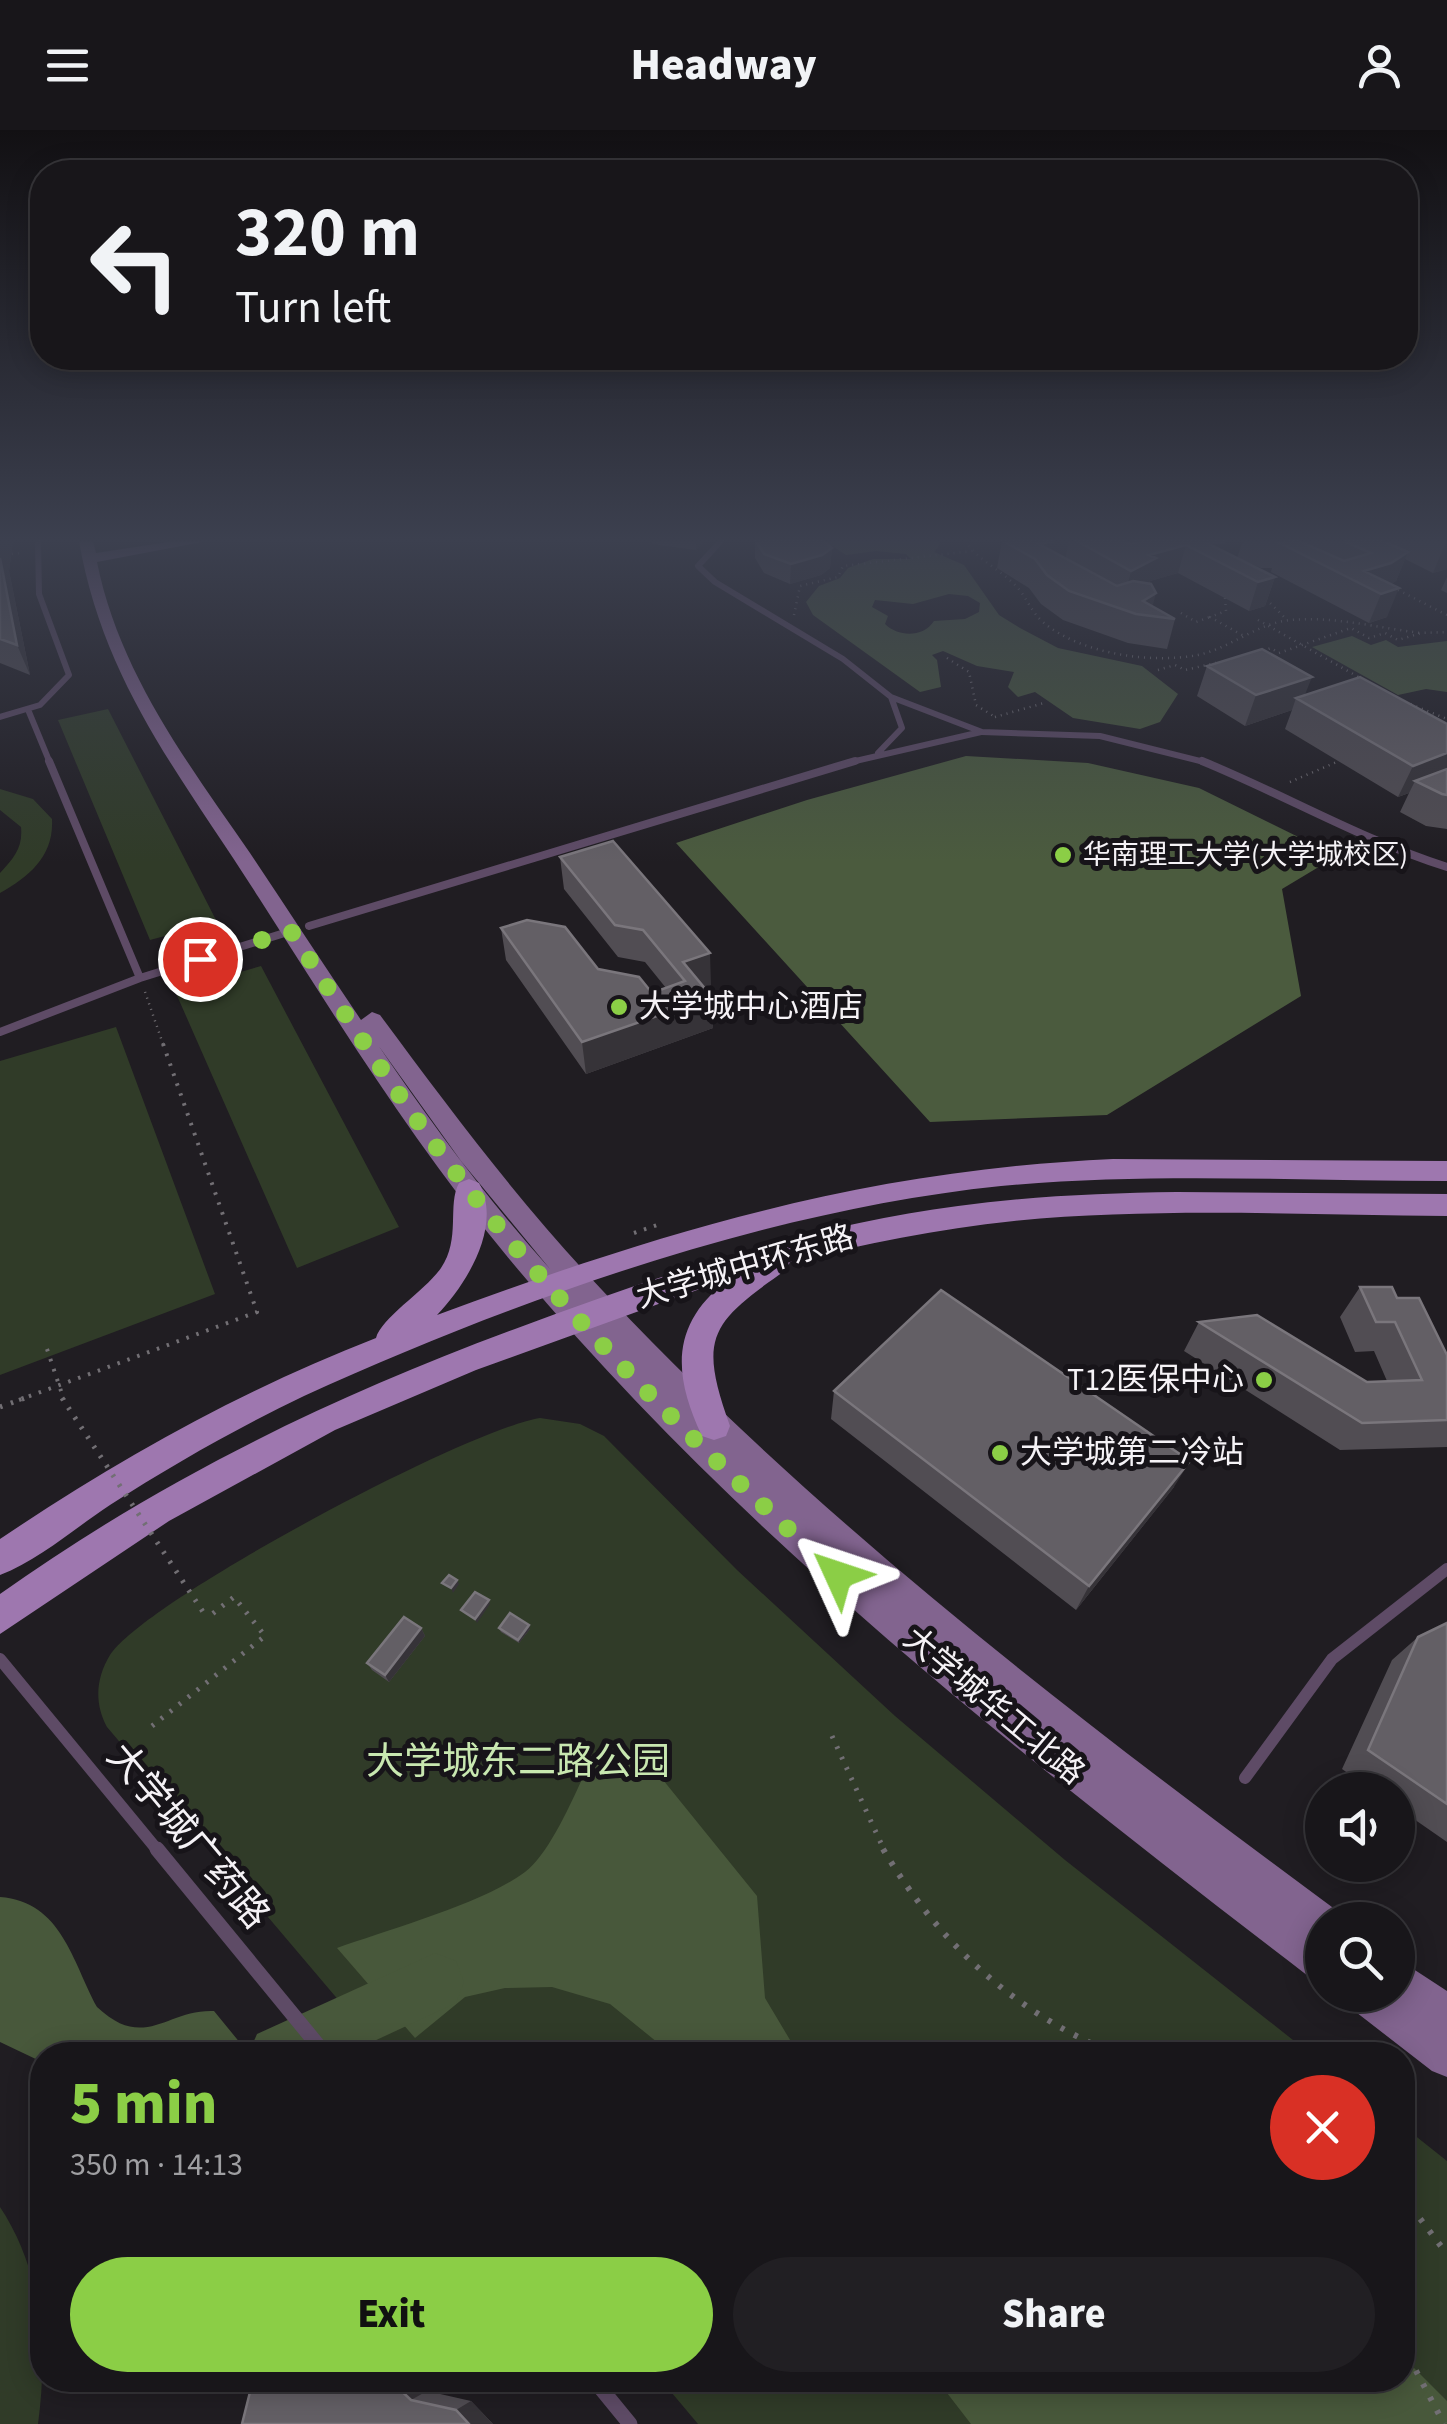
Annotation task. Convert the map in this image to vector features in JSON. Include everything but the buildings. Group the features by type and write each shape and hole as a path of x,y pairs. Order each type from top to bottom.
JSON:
{"main road":[{"name":"大学城华工北路","path":"115,648 134,689 300,929 560,1282"},
{"name":"大学城华工北路","path":"300,929 403,1100 469,1190 560,1282 665,1412 864,1597 1071,1770 1305,1949"},
{"name":"大学城中环东路","path":"0,1559 103,1491 215,1425 364,1356 560,1282 762,1218 852,1198 998,1176 1178,1168 1447,1171"},
{"path":"364,1356 416,1316 455,1274 471,1237 469,1190"},
{"name":"大学城中环东路","path":"0,1616 126,1529 236,1464 357,1404 588,1314 704,1274 806,1246 939,1220 1082,1205 1447,1205"},
{"path":"714,1426 696,1372 695,1348 702,1325 733,1292 806,1246"},
{"name":"大学城华工北路","path":"588,1314 856,1557 973,1656 1305,1911"},
{"path":"1415,1992 1447,2016"},
{"path":"1389,2012 1447,2056"}],"lane":[{"path":"0,718 29,712 56,695 69,676 59,648"},
{"path":"824,648 890,697 982,732"},
{"path":"878,754 902,728 890,697"},
{"path":"29,712 140,978"},
{"path":"0,1032 140,978 300,929 878,754 982,732 1100,736 1198,759 1280,793 1388,848 1447,867"},
{"path":"1245,1778 1332,1659 1447,1569"},
{"name":"大学城广药路","path":"0,1659 315,2042"},
{"path":"604,2392 630,2424"}],"path":[{"path":"1101,648 1151,657 1194,656 1222,648"},
{"path":"1257,652 1271,648"},
{"path":"1306,648 1368,682"},
{"path":"947,658 968,672 976,705 995,717 1044,703"},
{"path":"1158,670 1175,665 1185,670 1230,660"},
{"path":"1402,701 1447,719"},
{"path":"1418,718 1434,713"},
{"path":"1280,793 1294,778 1338,761"},
{"path":"0,1407 257,1312 140,978"},
{"path":"47,1349 60,1394 207,1618 234,1597 264,1636 152,1726"},
{"path":"832,1736 884,1851 936,1929 981,1977 1038,2017 1091,2042"},
{"path":"1415,2213 1447,2254"},
{"path":"1415,2369 1444,2424"}],"green space":[{"path":"108,709 217,922 150,940 58,720"},
{"path":"0,789 33,799 52,819 52,832 38,864 0,893 0,873 16,852 21,827 0,810"},
{"path":"261,966 399,1227 297,1268 175,991"},
{"path":"116,1027 215,1294 0,1375 0,1061"},
{"name":"大学城东二路公园","path":"540,1418 580,1424 604,1436 737,1570 895,1716 1065,1860 1296,2042 374,2042 107,1727 100,1709 99,1682 110,1655 136,1629 183,1595 313,1519 503,1429"},
{"path":"1415,2136 1447,2161 1447,2424 698,2424 671,2392 1415,2392"},
{"path":"0,2207 30,2272 30,2392 41,2392 38,2424 0,2424"}],"shaded area":[{"path":"859,648 1058,648 1142,666 1178,694 1160,722 1140,729 1073,718 1035,692 1018,697 1008,687 1014,672 977,666 943,651 932,655 937,660 941,687 920,692"},
{"path":"1314,648 1447,648 1447,692 1426,689 1398,695"},
{"path":"966,756 1088,763 1199,788 1337,856 1282,889 1301,996 1107,1115 930,1122 676,843 807,800"},
{"path":"595,1751 655,1770 757,1896 765,1998 791,2042 657,2042 610,2004 552,1987 505,1988 465,1997 415,2038 337,1948 461,1905 525,1872 546,1849"},
{"path":"0,1897 21,1901 51,1922 72,1953 97,2007 114,2020 142,2028 214,2011 239,2042 30,2042 30,2056 0,2042"},
{"path":"1415,2369 1447,2401 1447,2424 971,2424 946,2392 1415,2392"}],"waterway":[{"path":"306,2042 435,1982"}],"place":[{"name":"华南理工大学(大学城校区)","path":"1063,855"},
{"name":"大学城中心酒店","path":"619,1007"},
{"name":"T12医保中心","path":"1264,1380"},
{"name":"大学城第二冷站","path":"1000,1453"}],"route":[{"path":"200,959 291,931 422,1128 515,1246 665,1412 838,1575"}]}
